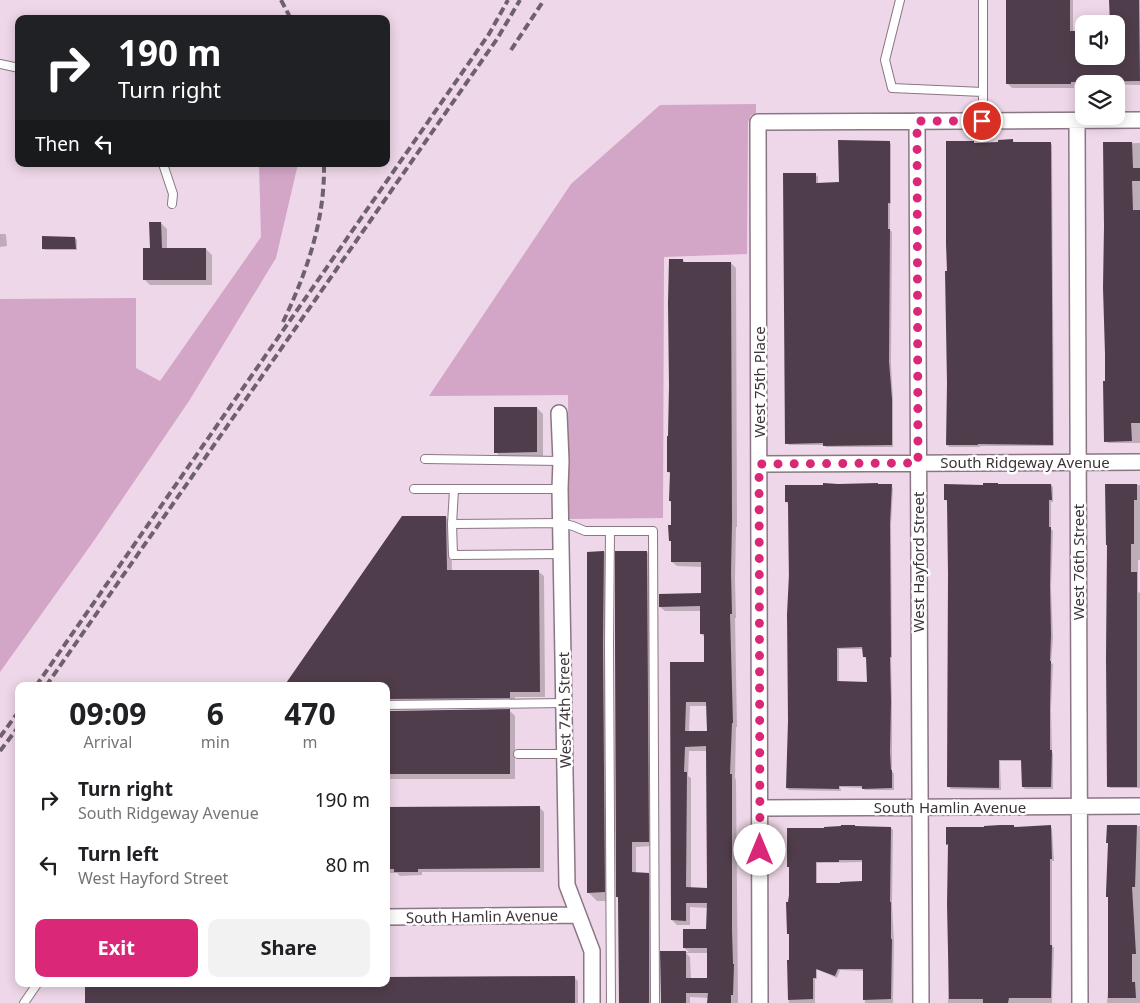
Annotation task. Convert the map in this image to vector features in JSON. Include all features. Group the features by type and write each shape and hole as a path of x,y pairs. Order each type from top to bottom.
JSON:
{"street":[{"path":"917,121 1075,120"},
{"path":"1125,120 1140,120"},
{"name":"West 75th Place","path":"760,1003 758,122 917,121"},
{"name":"West Hayford Street","path":"917,121 921,1003"},
{"name":"West 76th Street","path":"1077,125 1080,1003"},
{"name":"West 74th Street","path":"559,413 567,886 592,951 592,1003"},
{"name":"South Ridgeway Avenue","path":"759,464 1140,462"},
{"name":"South Hamlin Avenue","path":"760,808 1140,806"},
{"name":"South Hamlin Avenue","path":"390,917 578,915"}],"lane":[{"path":"900,0 885,60 892,88 983,92"},
{"path":"982,121 983,0"},
{"path":"0,64 15,67"},
{"path":"164,167 173,194 172,204"},
{"path":"425,459 561,461"},
{"path":"414,490 560,489"},
{"path":"454,490 453,555 561,554"},
{"path":"452,524 561,523 585,531 653,531 655,1003"},
{"path":"610,531 611,1003"},
{"path":"390,705 564,703"},
{"path":"518,754 564,754"},
{"path":"24,1003 35,987"}],"shaded area":[{"path":"756,104 756,114 751,115 748,122 747,254 664,257 663,518 569,519 568,395 429,396 571,184 660,105"},
{"path":"259,167 297,167 276,258 189,401 93,542 0,672 0,299 136,298 136,368 160,381 261,237"}],"building":[{"path":"1006,0 1070,0 1070,31 1075,31 1075,65 1125,65 1125,15 1110,15 1109,0 1139,0 1140,81 1125,81 1125,75 1075,75 1075,82 1071,82 1071,84 1006,84"},
{"path":"1013,139 1013,142 1051,142 1053,445 946,445 946,141 974,141 974,143"},
{"path":"838,140 890,141 888,229 890,229 889,361 892,399 892,445 823,446 823,443 785,444 783,173 816,173 816,183 839,182"},
{"path":"1103,142 1132,142 1133,168 1140,168 1140,181 1132,181 1133,210 1140,210 1140,423 1131,423 1132,441 1104,442"},
{"path":"149,222 161,222 162,248 206,248 206,280 143,280 143,248 150,248"},
{"path":"42,236 75,237 76,249 42,249"},
{"path":"669,259 683,259 683,262 731,262 732,614 730,614 733,723 730,774 732,774 732,931 734,964 731,1003 707,1003 708,993 686,993 686,1003 661,1003 660,951 686,951 686,978 707,978 707,948 683,948 683,929 706,929 707,903 686,903 686,921 671,920 670,662 704,662 704,634 700,634 700,606 659,607 659,594 701,593 701,562 671,562 671,541 669,541 668,525 671,525 671,501 669,501 670,472 667,472","holes":["686,702 706,702 707,731 685,731","706,746 707,888 686,887 687,772 684,772 685,747"]},
{"path":"494,407 537,407 537,452 494,453"},
{"path":"823,483 892,484 890,523 890,752 892,788 862,789 862,786 839,786 839,789 786,788 789,575 788,502 785,502 785,485 823,485","holes":["862,647 863,657 866,657 867,682 837,681 837,648"]},
{"path":"983,483 1051,484 1052,500 1049,500 1049,527 1051,527 1051,787 1022,787 1021,760 999,760 999,788 947,787 948,574 947,500 944,500 944,484 983,485"},
{"path":"1105,484 1137,484 1137,500 1134,500 1134,544 1131,544 1131,572 1137,572 1137,787 1107,787 1107,545"},
{"path":"402,516 446,516 447,570 539,570 540,692 510,692 510,698 390,699 390,682 287,682"},
{"path":"604,551 605,892 587,893 587,552"},
{"path":"615,551 647,551 649,842 632,842 632,872 649,873 649,1003 619,1003 618,897 616,897"},
{"path":"510,709 510,774 390,774 390,711"},
{"path":"540,806 540,868 418,869 418,872 394,872 394,869 390,869 390,807"},
{"path":"1014,825 1014,827 1051,825 1051,998 1009,998 1008,1003 983,1003 983,999 949,999 948,844 946,845 946,827"},
{"path":"1107,825 1137,825 1135,887 1132,887 1136,954 1132,954 1132,982 1135,982 1136,998 1108,998"},
{"path":"891,827 891,999 863,1000 863,969 838,969 835,976 816,969 816,978 813,978 813,999 788,1000 787,960 789,960 789,934 787,934 786,902 788,902 789,895 789,867 787,867 787,828","holes":["862,860 862,881 816,883 816,862"]},
{"path":"575,976 575,1003 85,1003 85,987 390,987 390,977"}],"railway":[{"path":"281,0 289,15"},
{"path":"39,682 489,34 508,0"},
{"path":"49,682 497,39 520,0"},
{"path":"511,50 544,0"},
{"path":"283,322 300,284 313,245 324,185 324,167"},
{"path":"0,737 15,716"},
{"path":"0,751 15,731"}],"route":[{"path":"760,850 759,464 918,463 917,121 982,121"}]}
